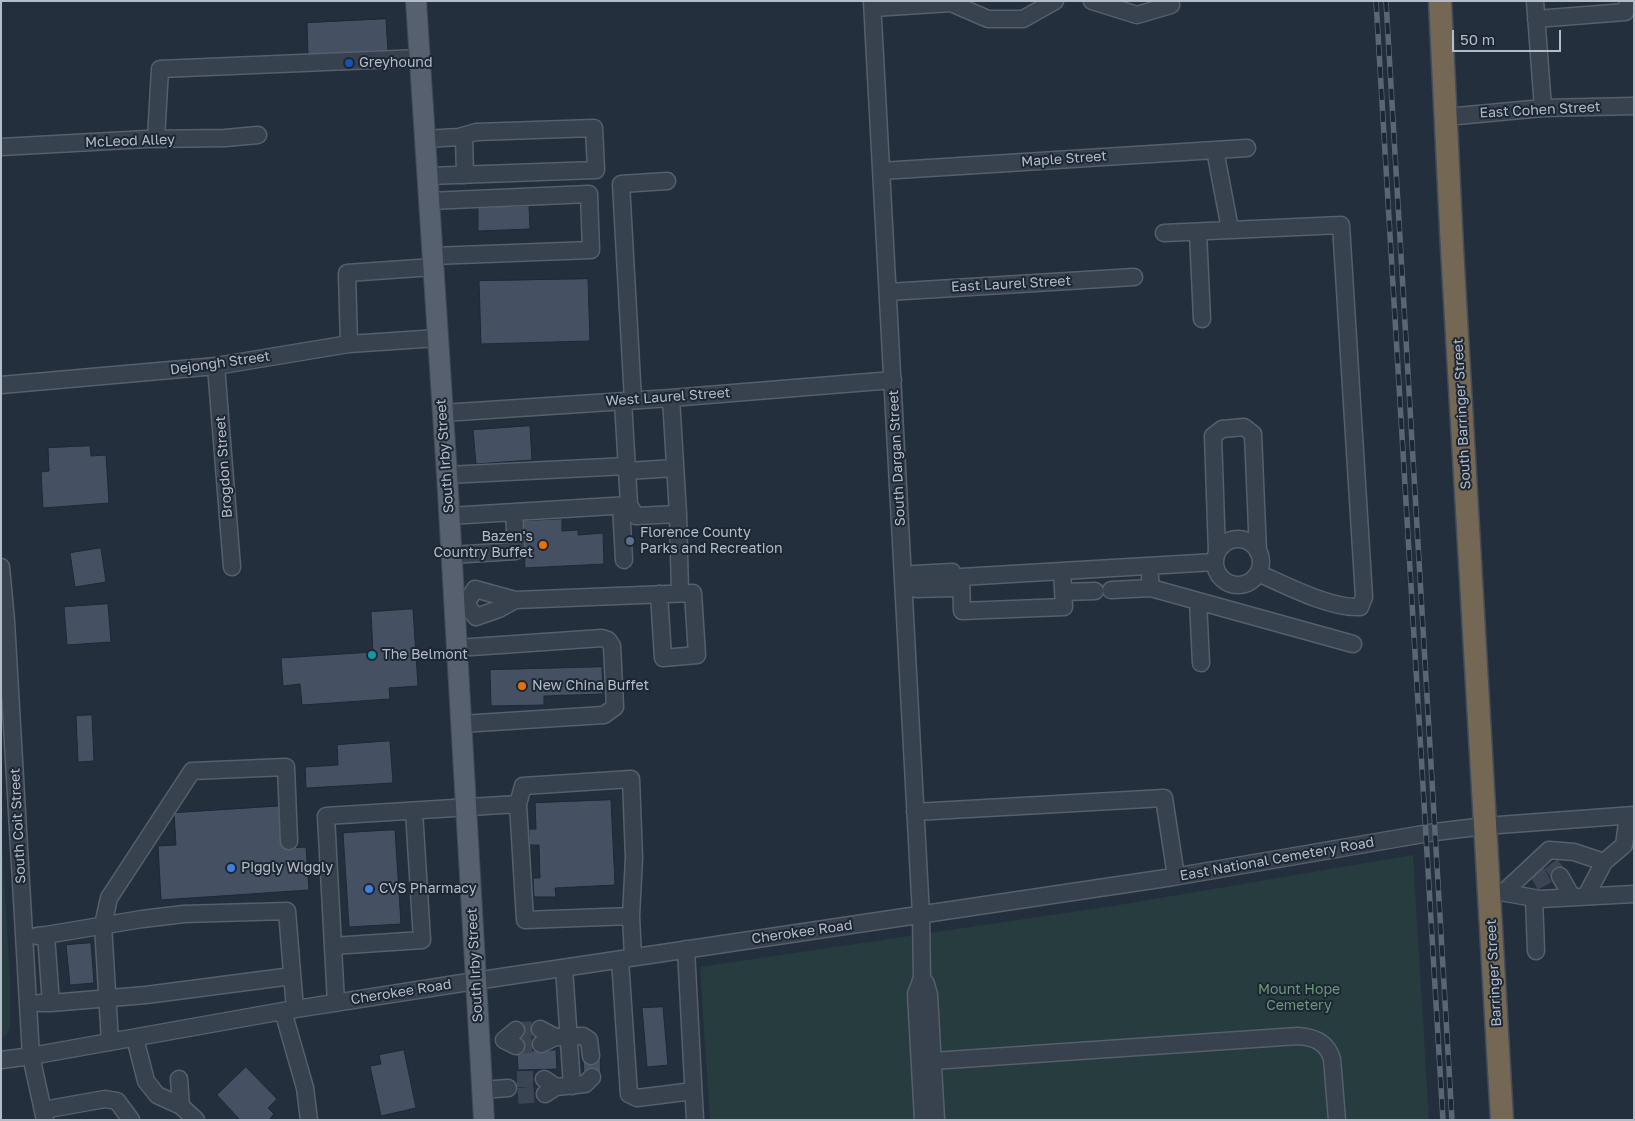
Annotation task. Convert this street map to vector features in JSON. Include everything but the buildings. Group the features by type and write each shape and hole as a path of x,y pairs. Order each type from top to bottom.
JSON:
{"highway":[{"name":"South Barringer Street","path":"1440,1 1485,826"},
{"name":"Barringer Street","path":"1485,826 1497,891 1502,1120"}],"main road":[{"name":"South Irby Street","path":"416,1 451,555 460,605 457,648 484,1120"}],"street":[{"path":"873,4 951,3 988,18 1023,19 1055,1"},
{"path":"1092,1 1137,15 1171,5"},
{"path":"1535,1 1543,108"},
{"path":"1536,19 1625,12 1629,1"},
{"name":"South Dargan Street","path":"873,4 892,380 906,582 921,915 922,978"},
{"path":"156,139 160,69 420,58"},
{"name":"East Cohen Street","path":"1446,117 1543,108 1634,106"},
{"path":"425,140 464,136 476,132 594,128 596,170 428,176"},
{"name":"McLeod Alley","path":"1,147 258,135"},
{"path":"464,136 465,175"},
{"name":"Maple Street","path":"882,171 1247,148"},
{"path":"1214,150 1230,229"},
{"path":"624,560 628,400 621,184 667,181"},
{"path":"349,344 346,273 433,262 591,250 589,194 429,200"},
{"path":"1164,234 1230,229 1341,225 1364,598 1360,607 1349,608 1311,596 1258,573"},
{"path":"1198,232 1202,319"},
{"name":"East Laurel Street","path":"888,292 1134,277"},
{"name":"Dejongh Street","path":"1,385 216,366 349,344 438,338"},
{"name":"Brogdon Street","path":"216,366 232,567"},
{"name":"West Laurel Street","path":"443,413 671,398 892,380"},
{"path":"671,398 678,514 680,593"},
{"path":"1244,427 1253,434 1258,552 1260,559 1258,573 1247,583 1240,585 1232,584 1225,581 1216,570 1213,436 1222,429 1244,427"},
{"path":"447,475 675,468"},
{"path":"449,516 625,505 636,516 678,514"},
{"path":"451,555 516,551 514,512"},
{"path":"1216,557 1222,546 1234,540 1248,542 1258,552"},
{"path":"958,578 1149,566 1216,557"},
{"path":"1149,566 1151,588"},
{"name":"South Coit Street","path":"1,567 31,1056 44,1115"},
{"path":"958,578 962,611 1064,607 1062,571"},
{"path":"906,582 916,590 952,588 958,578"},
{"path":"1063,592 1151,588 1352,644"},
{"path":"460,605 476,617 499,609 515,600 680,593 693,593 696,655 663,658 659,594"},
{"path":"1198,601 1201,663"},
{"path":"457,648 602,638 608,640 612,646 615,707 610,712 604,715 461,724"},
{"path":"110,1042 103,925 109,898 192,771 286,767 289,841"},
{"path":"631,916 525,920 518,804 523,786 630,778 634,858 631,916 627,958 630,1094 637,1098 693,1091"},
{"path":"916,812 1164,798 1176,876"},
{"path":"336,1003 326,816 518,804"},
{"path":"334,946 422,940 414,811"},
{"path":"1579,896 1604,862 1624,845 1631,815"},
{"name":"East National Cemetery Road","path":"921,915 1176,876 1435,832 1485,826 1631,815"},
{"path":"1540,822 1551,861 1579,896"},
{"path":"1536,951 1540,884 1551,861 1574,852 1604,862"},
{"path":"1497,891 1540,884"},
{"path":"1497,891 1540,884 1579,896 1634,894"},
{"path":"24,936 46,935 184,914 287,911 292,976 289,1010 305,1088 309,1120"},
{"name":"Cherokee Road","path":"1,1060 289,1010 921,915"},
{"path":"46,935 51,1003"},
{"path":"686,949 695,1120"},
{"path":"564,968 551,1037 554,1087 585,1084 592,1077"},
{"path":"28,1004 107,999 292,976"},
{"path":"922,978 929,995 936,1120"},
{"path":"922,978 916,994 923,1120"},
{"path":"551,1037 583,1036 589,1040 591,1056"},
{"path":"933,1061 1298,1036 1308,1037 1320,1042 1330,1052 1337,1120"},
{"path":"135,1038 146,1081 157,1096 181,1106 196,1120"},
{"path":"479,1043 512,1038"},
{"path":"179,1079 181,1106"},
{"path":"482,1090 514,1088"},
{"path":"44,1115 106,1099 117,1101 130,1120"}],"green space":[{"path":"1,824 10,982 10,1028 6,1035 1,1038"},
{"name":"Mount Hope Cemetery","path":"1413,855 1429,1120 710,1120 700,967 1119,905"}],"tunnel":[{"path":"1551,864 1560,876"},
{"path":"1537,872 1545,886"},
{"path":"516,1030 540,1029"},
{"path":"516,1046 541,1044"},
{"path":"517,1079 544,1079"},
{"path":"518,1096 545,1094"}],"railway":[{"path":"1376,1 1443,1120"},
{"path":"1386,1 1452,1120"}],"place":[{"name":"Greyhound","path":"349,63"},
{"name":"Florence County Parks and Recreation","path":"630,541"},
{"name":"Bazen's Country Buffet","path":"543,545"},
{"name":"The Belmont","path":"372,655"},
{"name":"New China Buffet","path":"522,686"},
{"name":"Piggly Wiggly","path":"231,868"},
{"name":"CVS Pharmacy","path":"369,889"}]}
